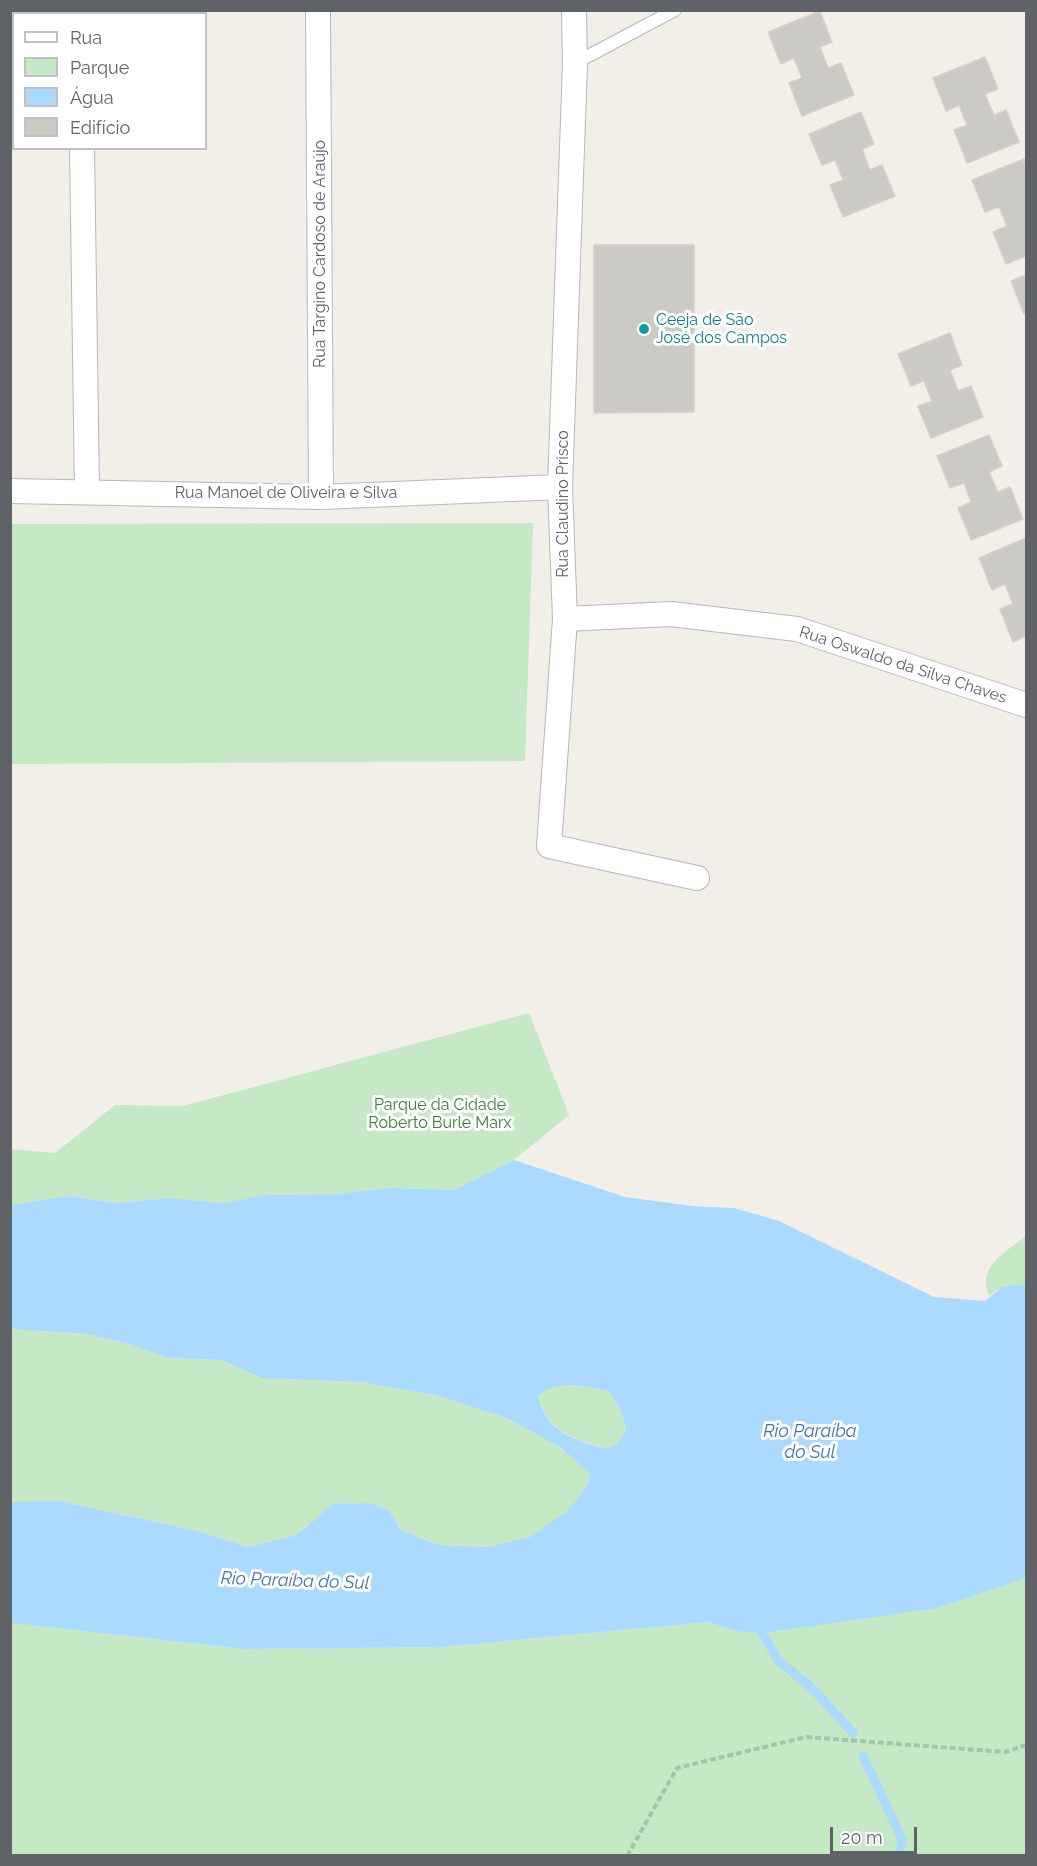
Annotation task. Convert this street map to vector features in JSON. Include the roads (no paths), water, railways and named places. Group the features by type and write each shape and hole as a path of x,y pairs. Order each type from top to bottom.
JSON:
{"street":[{"name":"Rua Targino Cardoso de Araújo","path":"318,10 321,497"},
{"name":"Rua Claudino Prisco","path":"574,10 575,63 560,487 565,619 549,846 697,878"},
{"path":"82,150 87,491"},
{"name":"Rua Manoel de Oliveira e Silva","path":"10,491 321,497 560,487"},
{"name":"Rua Oswaldo da Silva Chaves","path":"565,619 671,614 797,629 1026,705"}],"lane":[{"path":"575,63 675,10"}],"water":[{"name":"Rio Paraíba do Sul","path":"514,1160 625,1197 692,1206 734,1208 779,1221 934,1297 985,1301 1002,1287 1026,1284 1026,1578 937,1608 763,1633 736,1631 707,1622 442,1647 244,1649 11,1623 10,1504 15,1502 59,1501 193,1530 249,1547 297,1535 332,1504 370,1503 389,1510 401,1530 438,1545 488,1547 531,1537 570,1508 589,1483 589,1473 561,1448 507,1418 435,1395 361,1382 261,1378 222,1360 167,1358 130,1344 86,1334 11,1329 11,1205 67,1196 117,1203 169,1198 224,1203 265,1195 336,1194 391,1188 454,1190","holes":["575,1385 608,1391 620,1409 626,1430 618,1443 609,1449 585,1443 564,1433 547,1417 538,1395 555,1386"]}],"waterway":[{"path":"757,1623 778,1660 814,1690 853,1733"},
{"path":"863,1756 902,1839 899,1856"}],"place":[{"name":"Ceeja de São José dos Campos","path":"644,329"}],"park label":[{"name":"Parque da Cidade Roberto Burle Marx","path":"440,1114"}]}
